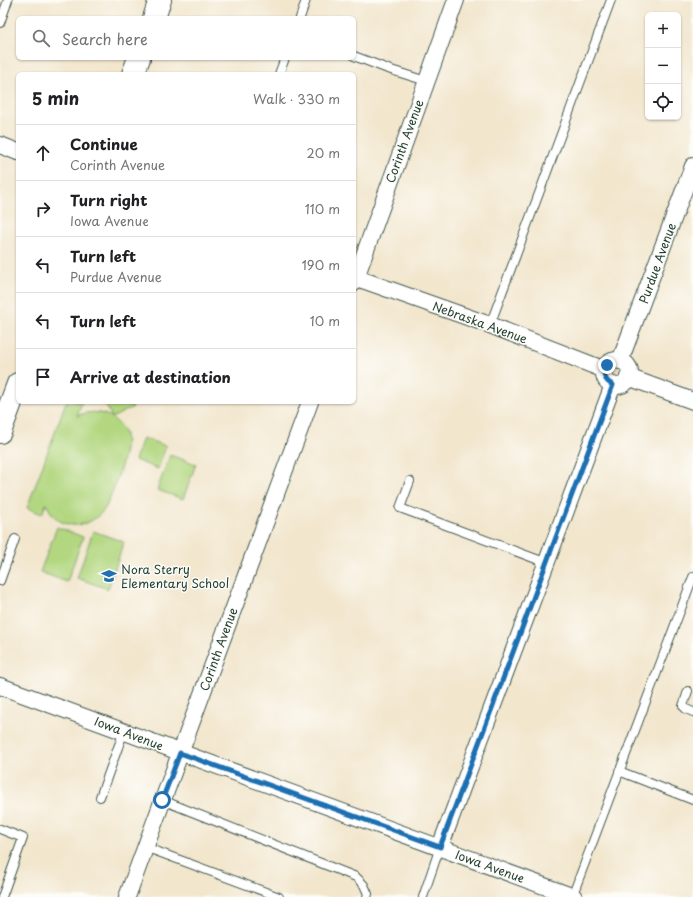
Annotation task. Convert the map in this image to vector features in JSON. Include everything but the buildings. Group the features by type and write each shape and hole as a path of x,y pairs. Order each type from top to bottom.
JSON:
{"street":[{"path":"155,16 160,0"},
{"name":"Corinth Avenue","path":"356,276 456,0"},
{"path":"134,72 138,60"},
{"path":"0,145 16,151"},
{"name":"Purdue Avenue","path":"620,361 693,166"},
{"name":"Nebraska Avenue","path":"356,279 490,325 605,370"},
{"path":"620,361 628,367 628,377 622,385 613,385 606,380 605,370 610,362 620,361"},
{"path":"628,377 693,401"},
{"path":"440,847 613,385"},
{"path":"0,432 16,389"},
{"name":"Corinth Avenue","path":"129,897 162,800 309,404"},
{"name":"Iowa Avenue","path":"0,686 573,897"}],"lane":[{"path":"0,23 8,0"},
{"path":"301,16 306,0"},
{"path":"490,325 611,0"},
{"path":"356,57 426,81"},
{"path":"281,72 284,60"},
{"path":"410,481 400,508 547,563"},
{"path":"0,581 15,539"},
{"path":"573,897 693,577"},
{"path":"688,692 683,706 693,712"},
{"path":"100,797 124,731"},
{"path":"619,771 693,800"},
{"path":"162,800 356,877 364,885 368,894 367,897"},
{"path":"0,829 23,838 2,897"},
{"path":"145,847 279,897"},
{"path":"423,897 440,847"}],"green space":[{"path":"65,404 81,404 77,416 95,412 112,417 105,404 132,404 133,407 112,418 118,423 125,435 125,451 120,470 107,505 97,517 85,524 71,525 57,519 46,504 42,514 27,508"},
{"path":"143,438 166,446 158,469 135,460"},
{"path":"170,455 196,464 183,499 157,490"},
{"path":"57,527 83,537 67,582 40,572"},
{"path":"93,531 124,542 108,589 77,578"}],"place":[{"name":"Nora Sterry Elementary School","path":"109,576"}],"route":[{"path":"162,800 180,753 440,847 613,385 606,380 605,377 604,372 607,365"}]}
